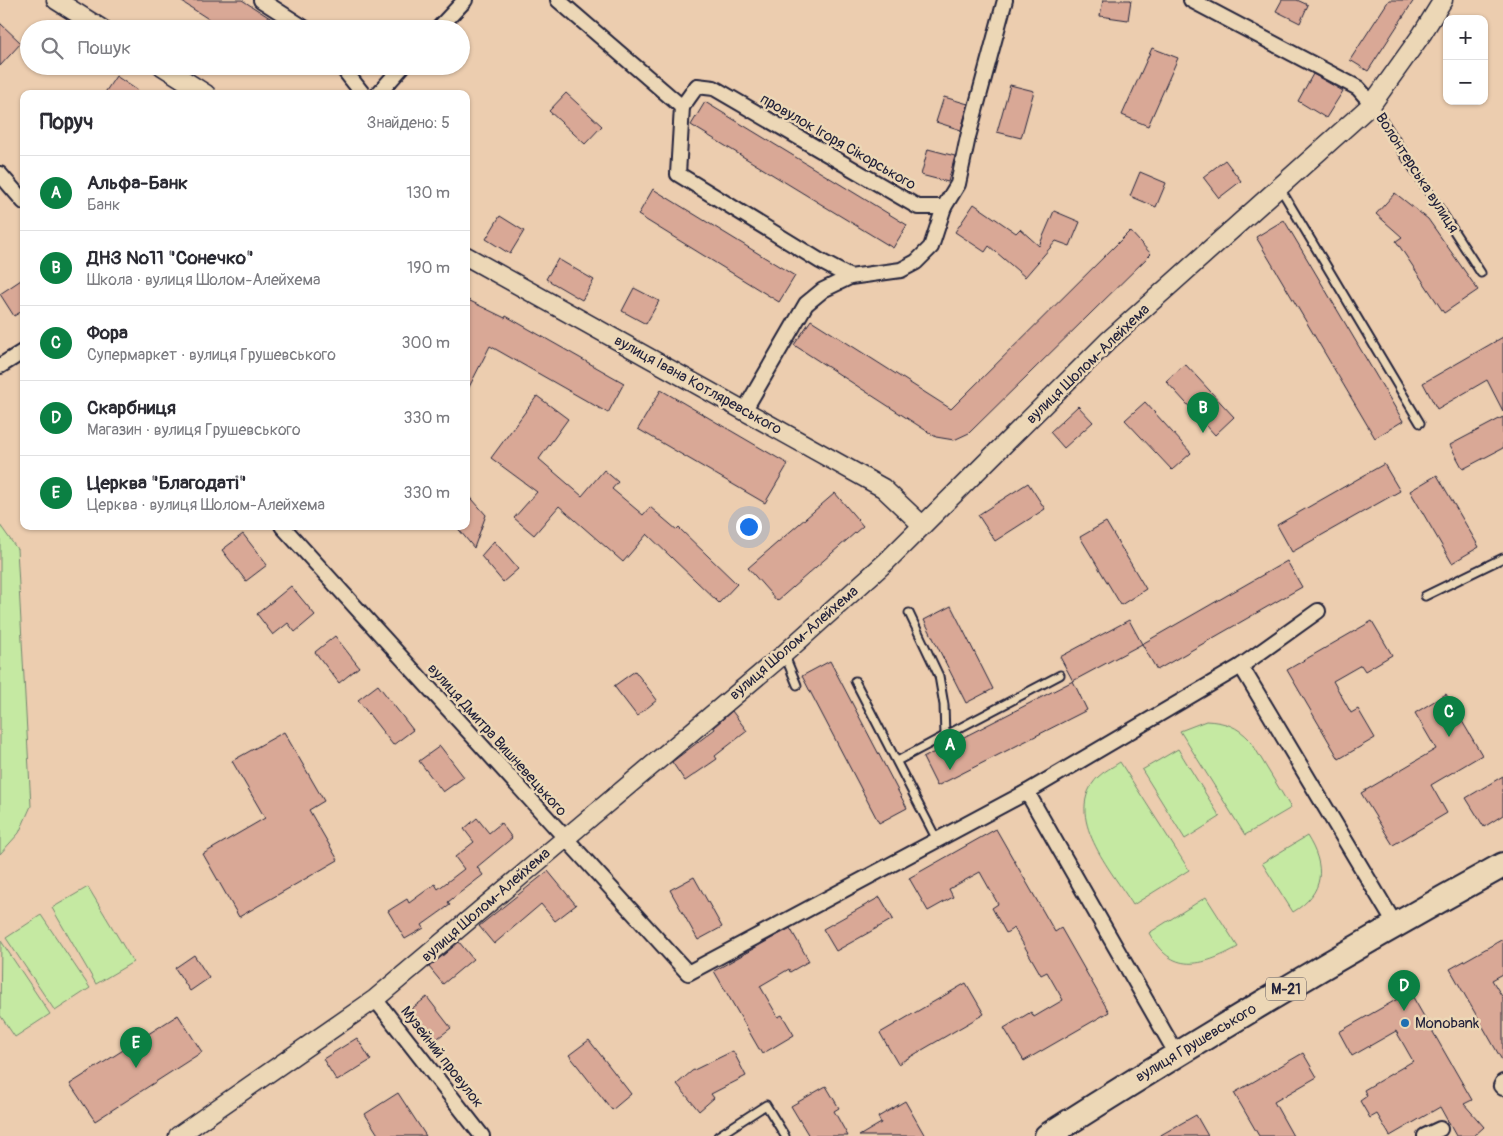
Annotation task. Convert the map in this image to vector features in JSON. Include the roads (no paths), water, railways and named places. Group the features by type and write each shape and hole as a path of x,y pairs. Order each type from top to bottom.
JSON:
{"highway":[{"name":"вулиця Грушевського","path":"1047,1136 1176,1053 1395,924 1503,865"}],"street":[{"path":"56,0 88,20"},
{"path":"262,0 292,20"},
{"path":"446,20 465,0"},
{"path":"558,0 682,107 678,174 820,261 850,277"},
{"path":"744,411 806,304 823,290 850,277 901,270 916,262 931,247 944,207 958,184 968,137 1005,0"},
{"path":"1191,0 1358,88 1372,104"},
{"name":"Волонтерська вулиця","path":"1372,104 1422,34 1443,0"},
{"path":"176,75 200,90"},
{"path":"348,75 360,90"},
{"path":"382,90 395,75"},
{"name":"провулок Ігоря Сікорського","path":"682,107 697,86 714,88 918,207 944,207"},
{"name":"вулиця Шолом-Алейхема","path":"178,1136 375,999 784,654 886,561 984,466 1109,340 1278,186 1372,104"},
{"path":"0,174 20,197"},
{"name":"вулиця Івана Котляревського","path":"470,258 883,488 922,525"},
{"path":"0,366 20,354"},
{"name":"вулиця Дмитра Вишневецького","path":"286,530 688,973 937,840"},
{"path":"937,840 1027,792 1241,666 1318,611"},
{"path":"1241,666 1395,924"},
{"path":"1027,792 1176,1053"},
{"name":"Музейний провулок","path":"375,999 482,1136"},
{"path":"1425,1136 1440,1129"}],"lane":[{"name":"Волонтерська вулиця","path":"1372,104 1481,273"},
{"path":"1278,186 1420,423"},
{"path":"1426,596 1503,558"},
{"path":"909,613 939,676 944,705 945,735"},
{"path":"784,654 797,685"},
{"path":"897,761 1060,676"},
{"path":"855,681 937,840"},
{"path":"718,1136 766,1105 784,1136"}],"place":[{"name":"ДНЗ №11 \"Сонечко\"","path":"1203,433"},
{"name":"Фора","path":"1449,737"},
{"name":"Альфа-Банк","path":"950,770"},
{"name":"Скарбниця","path":"1404,1011"},
{"name":"Monobank","path":"1405,1023"},
{"name":"Церква \"Благодаті\"","path":"136,1068"}]}
